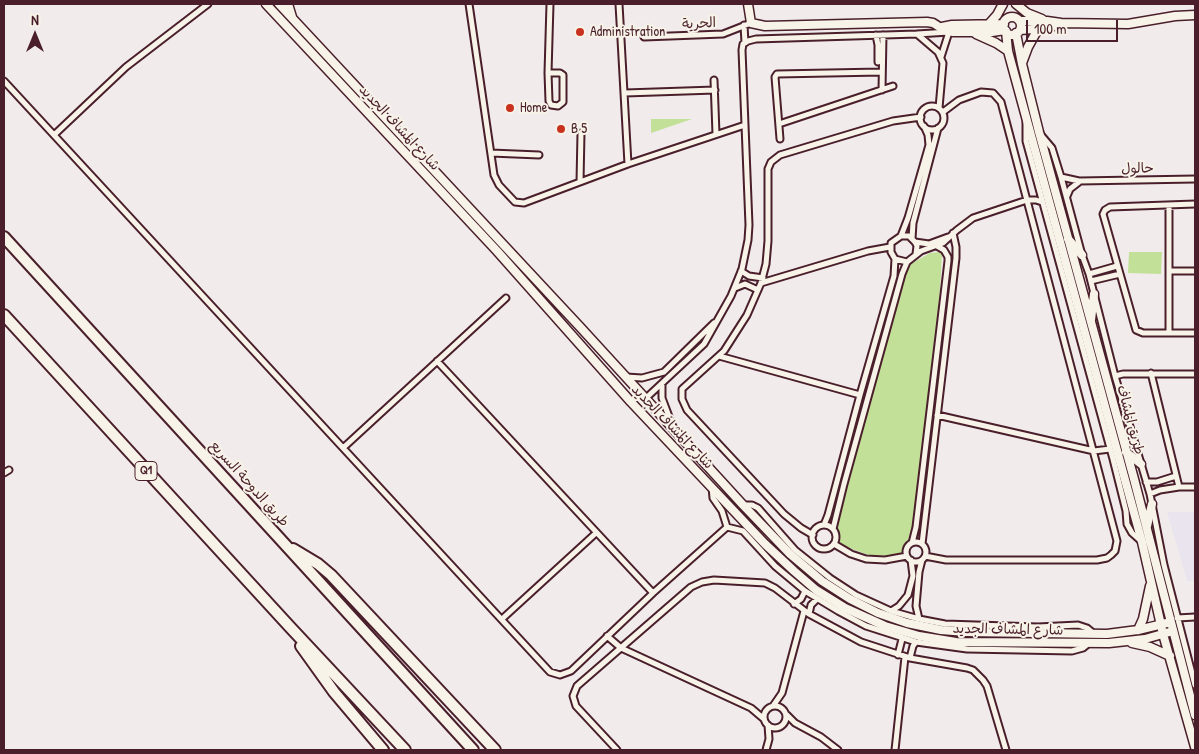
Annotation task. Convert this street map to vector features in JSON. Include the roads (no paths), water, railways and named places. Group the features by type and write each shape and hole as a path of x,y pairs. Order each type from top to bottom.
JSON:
{"highway":[{"name":"طريق الدوحة السريع","path":"4,237 473,750"},
{"name":"Q1","path":"4,315 405,750"},
{"path":"284,543 318,564 331,575 495,750"},
{"path":"289,626 321,675 383,750"}],"street":[{"path":"54,135 126,67 208,4"},
{"name":"شارع المشاف الجديد","path":"266,4 497,251 631,402 765,544 805,581 829,598 866,618 904,632 956,642 1090,644 1128,642 1174,631"},
{"name":"شارع المشاف الجديد","path":"279,4 404,136 743,505 797,560 822,581 850,599 895,619 931,628 966,632 1093,633 1138,630 1174,620"},
{"path":"288,4 292,19"},
{"path":"469,4 493,172 497,182 515,202 524,203 628,164 745,125"},
{"path":"548,73 560,73 563,75 563,102 558,106 551,105 549,101 548,73 550,4"},
{"path":"619,4 628,164"},
{"path":"645,399 700,349 708,338 735,288 746,255 749,226 742,50 748,24 748,4"},
{"path":"989,24 1004,4"},
{"name":"طريق المشاف","path":"1004,4 1008,51 1142,542 1163,634 1195,747"},
{"path":"1016,4 1018,20"},
{"path":"1016,4 1027,13 1061,24"},
{"path":"745,43 756,39 917,34 945,29 952,25 989,24 1005,27 1012,34 1061,24 1128,24 1195,15"},
{"path":"748,24 765,26 927,22 945,29 992,32 1005,27 1010,18 1048,21"},
{"name":"طريق المشاف","path":"1018,20 1022,64 1039,132 1146,528 1195,685"},
{"name":"الحرية","path":"644,37 723,34 748,24"},
{"path":"916,254 917,246 914,240 913,223 938,128 944,121 941,110 943,68 941,57 945,29"},
{"path":"1022,64 1028,47 1038,29"},
{"path":"969,32 990,40 1008,51"},
{"path":"917,34 933,47 941,57"},
{"path":"876,35 882,90"},
{"path":"880,72 883,35"},
{"path":"780,139 775,77 777,74 880,72"},
{"path":"714,80 716,134"},
{"path":"4,81 547,669 557,674 571,671 653,593 727,527"},
{"path":"779,124 893,86"},
{"path":"625,93 715,90"},
{"path":"834,544 851,554 866,559 909,558 916,562 924,558 954,560 1097,560 1107,558 1115,551 1117,541 1003,107 997,97 987,92 981,92 959,100 941,110"},
{"path":"941,110 933,106 927,107 922,111 921,117 928,135 929,145 908,218 900,236 894,240 890,248 895,259 894,276 828,515 824,525 817,528 813,535 814,542 819,548 827,548 834,544 836,536 833,529 844,484 902,274 907,262 916,254 946,241 973,218 1027,200 1042,202"},
{"path":"813,535 784,514 736,463 683,403 681,392 683,387 719,356 740,327 762,281 768,241 768,169 773,159 893,122 921,117"},
{"name":"طريق المشاف","path":"1026,117 1024,133 1110,449 1126,511 1127,524 1132,533 1142,542"},
{"path":"924,126 929,129 938,128"},
{"name":"طريق المشاف","path":"1039,132 1052,148 1062,177 1115,376 1150,494 1174,620 1174,631 1195,715"},
{"path":"580,182 581,133"},
{"path":"491,153 540,155"},
{"name":"حالول","path":"1062,177 1079,181 1195,178"},
{"path":"1066,196 1070,189 1079,181"},
{"path":"1027,200 1038,188"},
{"path":"1195,204 1110,207 1105,210 1104,218 1136,330 1143,333 1195,333"},
{"path":"1169,205 1169,333"},
{"path":"900,236 909,236 914,240 929,244 951,235"},
{"path":"920,619 916,606 919,572 926,549 922,544 956,258 956,247 951,235"},
{"path":"1068,239 1082,255"},
{"path":"891,611 901,604 908,595 913,576 907,550 912,543 917,519 948,261 944,250 936,246"},
{"path":"741,271 762,281 868,251 890,248"},
{"path":"895,259 907,262"},
{"path":"1089,274 1117,266"},
{"path":"1169,271 1195,271"},
{"path":"1090,281 1120,274"},
{"path":"735,288 746,284 758,290"},
{"path":"1091,322 1094,294"},
{"path":"343,448 506,298"},
{"path":"626,377 642,378 664,372 716,322"},
{"path":"719,356 860,395"},
{"path":"437,361 653,593"},
{"path":"1151,373 1179,487"},
{"path":"1115,376 1151,373 1195,374"},
{"path":"662,384 662,398 675,432"},
{"path":"937,415 1094,451 1110,449"},
{"path":"1126,452 1141,464"},
{"path":"1146,482 1157,482 1176,476"},
{"path":"712,486 713,498 722,511 727,527"},
{"path":"1150,494 1160,490 1179,487 1195,487"},
{"path":"1146,528 1152,504"},
{"path":"743,505 756,507 795,550 830,578 856,595 891,611 920,619 960,626 1060,626 1078,624 1093,633"},
{"path":"824,525 833,529"},
{"path":"727,527 740,529 775,566 817,599 859,622 902,639 967,649 1068,651 1078,650 1090,644"},
{"path":"502,619 596,533"},
{"path":"754,543 765,544"},
{"path":"912,543 922,544"},
{"path":"616,750 579,710 573,696 577,686 686,591 702,582 754,581 765,583 775,588 806,612 861,642 907,658 967,668 979,675 987,686 1006,750"},
{"path":"1138,630 1143,619 1150,583"},
{"path":"794,604 801,599 805,591"},
{"path":"764,719 765,712 782,693 806,612 817,599"},
{"path":"1174,620 1195,617"},
{"path":"607,636 621,648 751,708 773,728 799,725"},
{"path":"898,655 902,639"},
{"path":"895,750 907,658 916,642"},
{"path":"1128,642 1150,647 1170,656"},
{"path":"769,739 786,720 782,693"},
{"path":"751,708 779,706 784,709"},
{"path":"786,715 838,750"},
{"path":"766,750 769,739 768,725"}],"place":[{"name":"Administration","path":"580,32"},
{"name":"Home","path":"510,108"},
{"name":"B 5","path":"561,129"}]}
